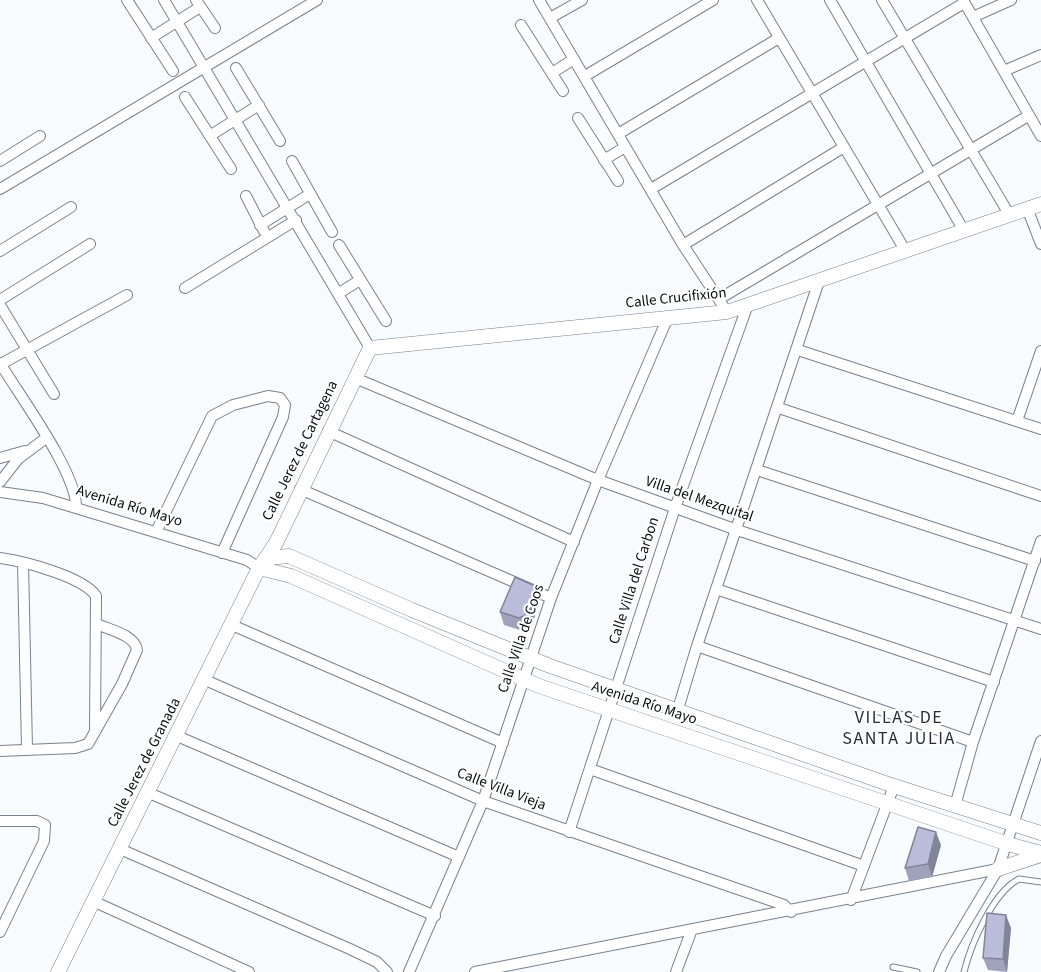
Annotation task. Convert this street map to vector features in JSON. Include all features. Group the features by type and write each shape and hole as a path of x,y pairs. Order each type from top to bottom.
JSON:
{"street":[{"path":"127,0 172,71"},
{"path":"164,0 289,207 370,348"},
{"path":"2,183 317,0"},
{"path":"539,0 683,245 727,312"},
{"path":"550,18 582,0"},
{"path":"585,76 713,0"},
{"path":"756,0 905,250"},
{"path":"830,0 963,229"},
{"path":"882,0 1008,214"},
{"path":"973,17 1011,0"},
{"path":"651,189 964,2 1041,136"},
{"path":"151,38 177,22 198,3 215,28"},
{"path":"521,25 563,91"},
{"path":"618,134 779,38"},
{"path":"1004,71 1041,55"},
{"path":"552,73 574,58"},
{"path":"236,68 280,141"},
{"path":"185,97 231,169"},
{"path":"211,135 259,105"},
{"path":"719,299 880,206 1028,116"},
{"path":"578,118 618,181"},
{"path":"0,161 40,136"},
{"path":"604,160 625,147"},
{"path":"683,245 844,147"},
{"path":"292,161 332,232"},
{"path":"260,225 310,194"},
{"path":"246,196 267,237"},
{"name":"Calle Crucifixión","path":"370,348 727,312 1041,204"},
{"path":"0,251 71,207"},
{"path":"1027,208 1041,244"},
{"path":"185,288 296,220"},
{"path":"0,300 90,244"},
{"path":"339,245 386,321"},
{"path":"339,293 360,280"},
{"path":"678,710 697,646 779,408 819,281"},
{"path":"76,508 74,490 46,438 0,364 127,295"},
{"path":"0,305 54,394"},
{"name":"Calle Villa del Carbon","path":"569,832 675,508 747,307"},
{"name":"Calle Villa de Coos","path":"409,972 483,801 551,598 598,480 668,317"},
{"name":"Calle Jerez de Cartagena","path":"258,562 300,489 370,348"},
{"path":"798,350 1041,429"},
{"path":"1017,421 1041,351"},
{"name":"Villa del Mezquital","path":"355,378 598,480 737,530 1041,629"},
{"path":"156,532 212,416 233,405 268,396 280,398 285,405 284,417 222,553"},
{"path":"779,408 1041,496"},
{"path":"328,431 574,542"},
{"path":"0,482 28,450 46,438"},
{"path":"0,458 28,450"},
{"path":"757,470 1035,561"},
{"path":"300,489 551,598"},
{"name":"Avenida Río Mayo","path":"0,492 43,498 258,562 523,680 886,804 1041,854"},
{"path":"955,806 973,742 1041,541"},
{"name":"Avenida Río Mayo","path":"258,562 289,556 530,658 894,786 1041,833"},
{"path":"0,558 69,577 89,587 96,596 95,735"},
{"name":"Calle Jerez de Granada","path":"58,972 206,680 258,562"},
{"path":"23,563 27,749"},
{"path":"716,589 994,682"},
{"path":"0,751 82,747 95,735 137,650 135,643 130,639 97,624"},
{"path":"232,625 503,743"},
{"path":"697,646 973,742"},
{"name":"Calle Villa Vieja","path":"206,680 483,801 784,905 792,912"},
{"path":"177,736 459,857"},
{"path":"939,972 946,956 998,869 1038,764 1041,741"},
{"path":"590,769 864,866"},
{"path":"851,900 894,786"},
{"path":"149,793 435,916"},
{"path":"0,821 37,821 45,825 46,831 44,841 0,932"},
{"path":"120,849 350,949 377,962 387,972"},
{"path":"475,972 851,900 998,869 1041,854"},
{"path":"95,902 249,972"},
{"path":"676,972 691,932"}],"lane":[{"path":"964,972 979,931 1007,887 1019,879 1041,882"},
{"path":"893,967 917,972"}],"building":[{"path":"515,577 535,586 526,615 519,618 500,612"},
{"path":"918,827 936,832 928,864 905,868"},
{"path":"987,913 1006,915 1003,959 983,958"}],"district":[{"name":"VILLAS DE SANTA JULIA","path":"899,729"}]}
